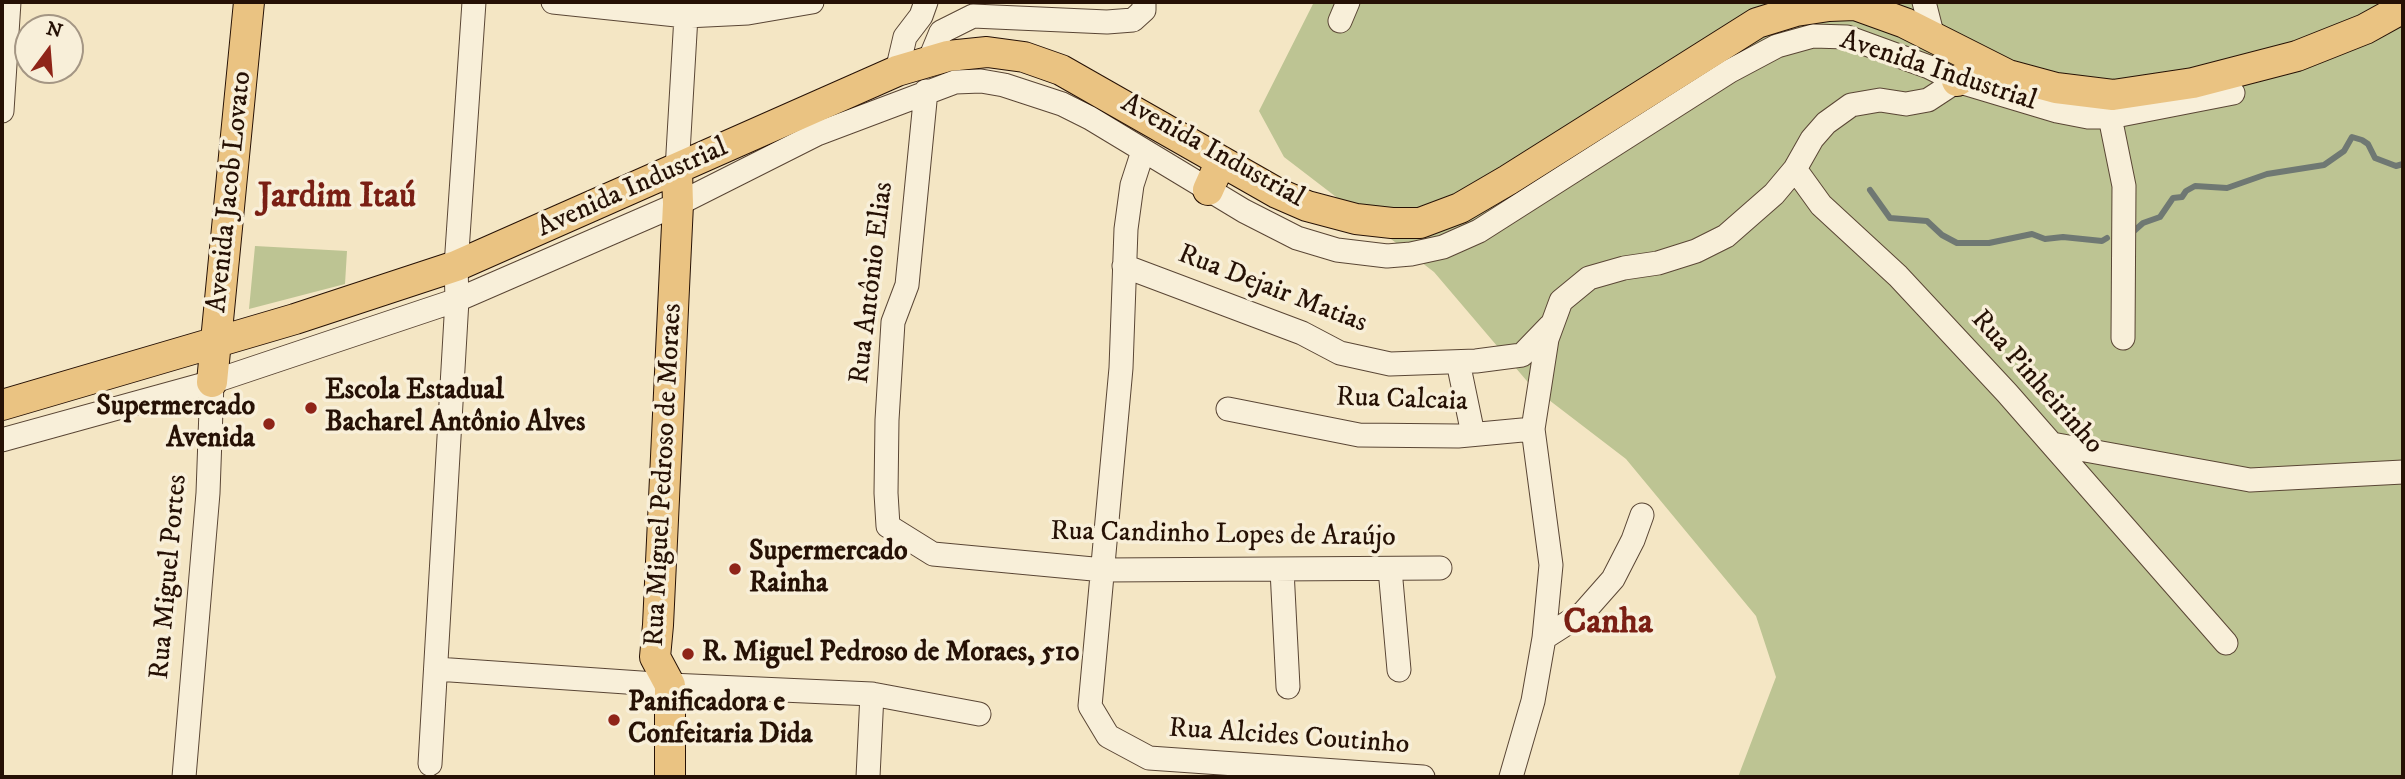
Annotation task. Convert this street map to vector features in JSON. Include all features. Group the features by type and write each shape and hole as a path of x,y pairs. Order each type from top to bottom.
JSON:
{"main road":[{"name":"Avenida Jacob Lovato","path":"212,382 249,2"},
{"name":"Avenida Industrial","path":"2,405 372,296 456,266 897,71 948,56 987,52 1024,57 1061,70 1277,192 1307,206 1356,219 1420,223 1460,208 1757,23 1796,11 1854,4 1933,37 2008,75 2114,106 2297,56 2365,29 2403,8"},
{"path":"1956,81 1969,74 1977,60"},
{"path":"1208,190 1221,161"},
{"name":"Rua Miguel Pedroso de Moraes","path":"670,777 670,685 655,657 678,204 677,170"}],"street":[{"path":"2,111 9,2"},
{"path":"430,764 457,300 456,266 474,2"},
{"path":"553,2 748,13 812,2"},
{"path":"897,71 905,37 921,16 926,2"},
{"path":"929,61 941,32 973,16 1107,22 1133,20 1144,10 1144,2"},
{"path":"1924,2 1933,37"},
{"path":"677,170 688,9"},
{"name":"Avenida Industrial","path":"2,440 212,382 457,300 678,204 817,134 955,82 981,81 1003,85 1062,104 1208,190 1297,238 1337,250 1387,256 1443,247 1479,231 1730,71 1777,46 1813,36 1847,37 1929,67 1956,81 2057,111 2088,117 2114,106 2233,93"},
{"path":"1511,777 1533,701 1544,638 1550,565 1532,429 1547,339 1561,301 1589,278 1624,268 1658,263 1696,251 1726,236 1774,194 1795,169 1812,139 1826,123 1851,105 1880,100 1906,104 1928,100 1956,81"},
{"name":"Rua Antônio Elias","path":"888,526 887,420 893,322 907,285 926,91"},
{"path":"2114,106 2124,186 2123,338"},
{"path":"1104,570 1121,368 1126,229 1132,185 1143,151"},
{"name":"Rua Pinheirinho","path":"1795,169 1821,205 1898,276 2007,393 2226,643"},
{"name":"Rua Dejair Matias","path":"1124,266 1302,333 1340,353 1390,364 1458,362 1522,355 1553,324"},
{"path":"1458,362 1473,434"},
{"name":"Rua Miguel Portes","path":"184,777 208,493 212,382"},
{"name":"Rua Calcaia","path":"1228,409 1359,435 1473,434 1532,429"},
{"path":"2052,444 2250,480 2403,472"},
{"path":"1544,638 1583,613 1613,579 1633,540 1642,515"},
{"name":"Rua Candinho Lopes de Araújo","path":"888,526 933,554 1104,570 1440,568"},
{"path":"1390,569 1399,670"},
{"name":"Rua Alcides Coutinho","path":"1104,570 1090,706 1108,736 1149,758 1423,777"},
{"path":"1282,570 1288,687"},
{"path":"436,669 670,685 873,694 979,715"},
{"path":"869,777 873,694"}],"green space":[{"path":"1314,2 2403,2 2403,777 1738,777 1776,677 1756,616 1626,459 1532,387 1434,272 1284,157 1259,111"},
{"path":"255,246 347,251 345,284 249,309"}],"waterway":[{"path":"2134,231 2143,223 2160,217 2173,198 2182,197 2195,186 2227,188 2267,174 2324,165 2344,151 2352,137 2368,144 2375,158 2396,166 2403,164"},
{"path":"1870,190 1890,218 1927,221 1942,235 1957,243 1989,243 2032,234 2045,239 2063,237 2102,241 2107,238"}],"place":[{"name":"Escola Estadual Bacharel Antônio Alves","path":"311,408"},
{"name":"Supermercado Avenida","path":"269,424"},
{"name":"Supermercado Rainha","path":"735,569"},
{"name":"R. Miguel Pedroso de Moraes, 510","path":"688,654"},
{"name":"Panificadora e Confeitaria Dida","path":"614,720"}],"district":[{"name":"Jardim Itaú","path":"337,199"},
{"name":"Canha","path":"1608,625"}]}
